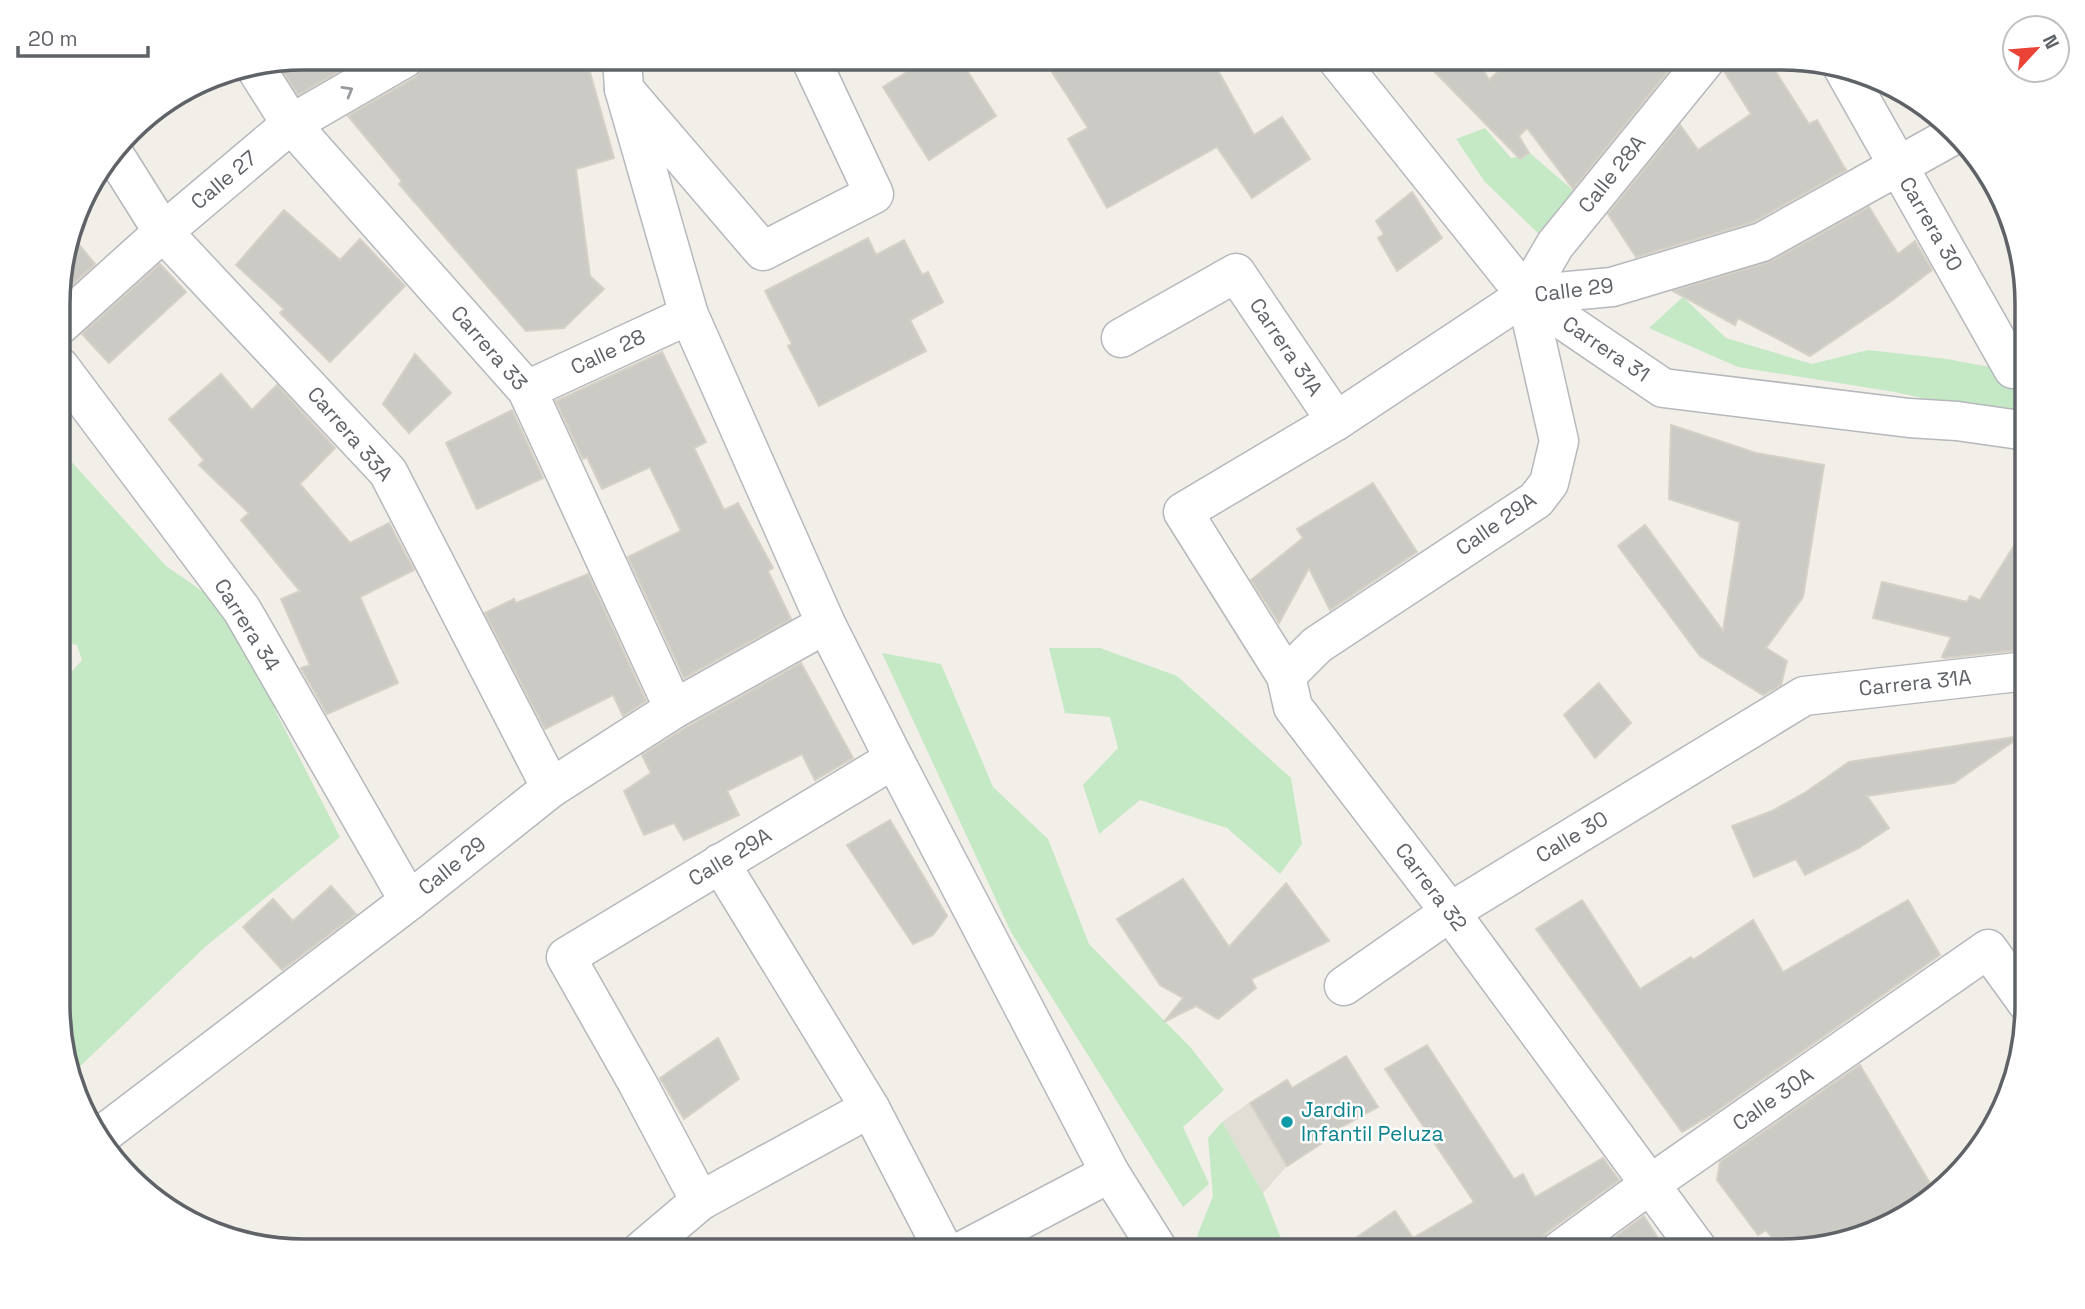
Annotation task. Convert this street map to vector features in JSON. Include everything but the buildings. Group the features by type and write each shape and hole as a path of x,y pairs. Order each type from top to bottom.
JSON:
{"street":[{"name":"Carrera 31","path":"1346,70 1526,295 1663,388 2014,429"},
{"name":"Calle 28A","path":"1526,295 1555,245 1697,70"},
{"name":"Calle 27","path":"70,316 163,232 291,124 383,71"},
{"path":"623,73 763,251 874,194 816,71"},
{"path":"623,73 689,315 826,624 1110,1172 1151,1238"},
{"name":"Carrera 33","path":"259,74 291,124 527,390 674,709"},
{"name":"Carrera 30","path":"1850,80 1898,166 2014,353"},
{"name":"Calle 29","path":"1183,512 1336,421 1526,295 1612,287 1762,242 1947,139"},
{"name":"Carrera 33A","path":"118,161 163,232 388,472 551,788"},
{"name":"Carrera 31A","path":"1121,338 1236,273 1336,421"},
{"name":"Calle 29A","path":"1286,676 1317,645 1536,500 1549,483 1559,441 1526,295"},
{"name":"Calle 28","path":"527,390 689,315"},
{"name":"Carrera 34","path":"70,380 242,610 409,901"},
{"name":"Carrera 32","path":"1183,512 1286,676 1293,707 1450,912 1689,1238"},
{"name":"Calle 29","path":"106,1131 409,901 551,788 674,709 826,624"},
{"name":"Carrera 31A","path":"1804,696 2014,672"},
{"name":"Calle 30","path":"1344,986 1450,912 1804,696"},
{"name":"Calle 29A","path":"700,1201 566,957 894,759"},
{"path":"720,863 870,1108 938,1239"},
{"name":"Calle 30A","path":"1577,1238 1988,949 2014,985"},
{"path":"655,1239 700,1201 870,1108"},
{"path":"985,1239 1110,1172"}],"shaded area":[{"path":"1250,1102 1287,1166 1263,1193 1222,1122"}],"green space":[{"path":"1485,128 1511,158 1531,154 1575,192 1538,233 1485,182 1456,139"},
{"path":"1683,297 1726,338 1812,364 1868,350 1947,359 2014,372 2014,418 1895,392 1738,367 1649,328"},
{"path":"70,460 166,566 247,622 277,714 340,837 205,947 79,1068 72,1036 70,1005 70,674 82,660 77,645 70,643"},
{"path":"1049,648 1100,648 1177,676 1291,778 1302,844 1280,874 1227,828 1140,800 1099,834 1083,785 1118,748 1110,717 1065,713"},
{"path":"882,653 941,664 993,787 1048,839 1089,944 1191,1048 1224,1090 1183,1127 1209,1184 1183,1207 1011,932"},
{"path":"1222,1122 1263,1193 1281,1238 1199,1238 1197,1236 1213,1196 1208,1138"}],"place":[{"name":"Jardin Infantil Peluza","path":"1287,1122"}]}
